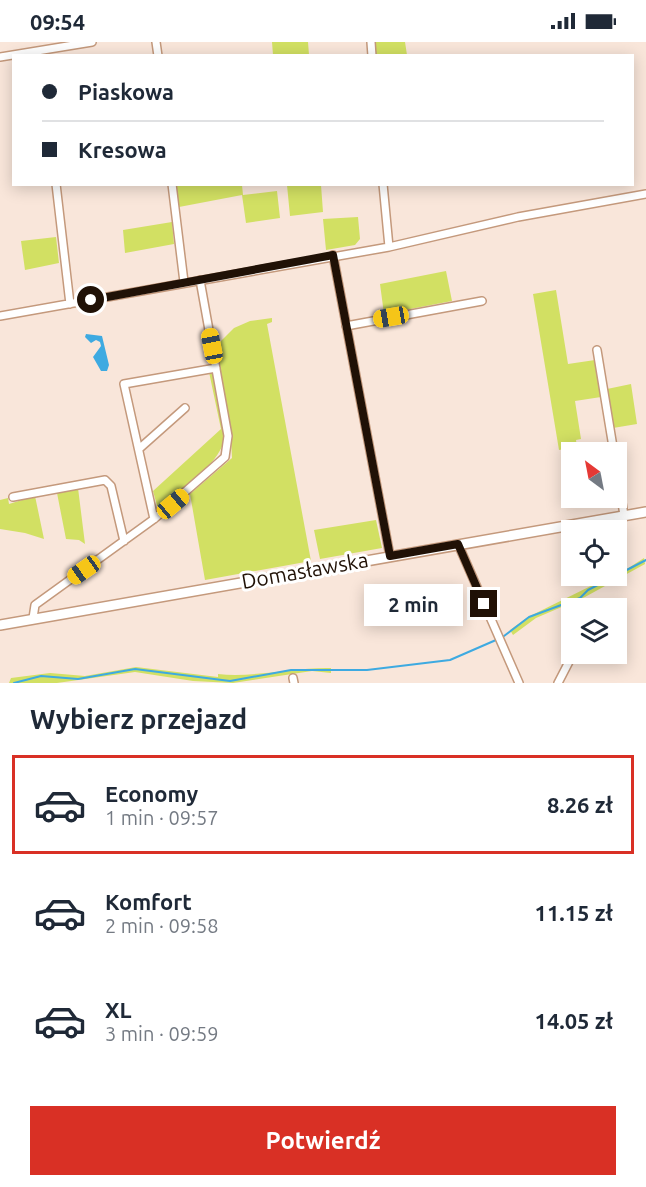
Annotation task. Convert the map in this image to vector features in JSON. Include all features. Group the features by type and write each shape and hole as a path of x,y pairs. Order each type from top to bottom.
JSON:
{"street":[{"path":"43,53 92,42"},
{"path":"56,186 70,303"},
{"path":"172,186 184,282"},
{"path":"382,186 389,247"},
{"path":"0,316 333,255 389,247 528,216 646,194"},
{"path":"333,255 390,556"},
{"path":"33,618 33,609 37,603 154,519 221,463 227,453 228,436 200,280"},
{"path":"346,326 482,301"},
{"path":"597,350 612,442"},
{"path":"154,519 124,384 216,368"},
{"path":"140,448 185,408"},
{"path":"13,497 105,480 111,486 124,541"},
{"path":"623,508 624,516"},
{"name":"Domasławska","path":"0,625 646,512"},
{"path":"458,544 519,683"},
{"path":"558,683 568,664"}],"green space":[{"path":"272,42 308,42 309,54 273,54"},
{"path":"375,42 405,42 407,54 376,54"},
{"path":"176,186 242,186 243,195 277,191 280,218 246,223 242,195 179,207"},
{"path":"287,186 321,186 323,212 290,216"},
{"path":"358,217 360,239 355,245 326,250 323,219"},
{"path":"172,222 174,244 125,253 123,230"},
{"path":"56,237 59,263 25,270 21,241"},
{"path":"446,271 452,301 384,314 380,284"},
{"path":"556,290 568,364 595,360 601,397 575,401 581,439 576,440 576,442 561,442 561,450 559,450 533,294"},
{"path":"272,318 272,322 267,324 311,561 205,580 190,494 232,458 231,439 215,347 234,328 250,321"},
{"path":"209,372 213,374 226,436 211,463 171,497 171,503 159,513 153,491 221,429"},
{"path":"631,384 637,424 613,428 607,389"},
{"path":"78,488 85,544 79,540 66,539 57,493"},
{"path":"35,496 44,539 0,529 0,500 8,498 9,504"},
{"path":"376,520 382,548 320,559 314,530"},
{"path":"644,558 645,564 627,574 627,569"},
{"path":"591,586 605,586 583,598 566,598"},
{"path":"561,601 561,607 536,618 513,635 510,630 528,617"},
{"path":"136,667 218,677 218,674 246,675 317,668 331,668 331,673 312,671 233,683 193,681 135,672 57,683 9,683 11,678 50,673 85,676"}],"water":[{"path":"86,334 102,336 109,365 107,371 101,371 93,357 101,346 100,342 96,340 91,343 85,337"}],"waterway":[{"path":"504,636 529,617 580,598 588,590 646,560"},
{"path":"14,683 41,676 78,679 135,669 230,681 291,670 367,670 450,660 496,640"}],"route":[{"path":"91,300 333,255 390,556 458,544 484,604"}]}
